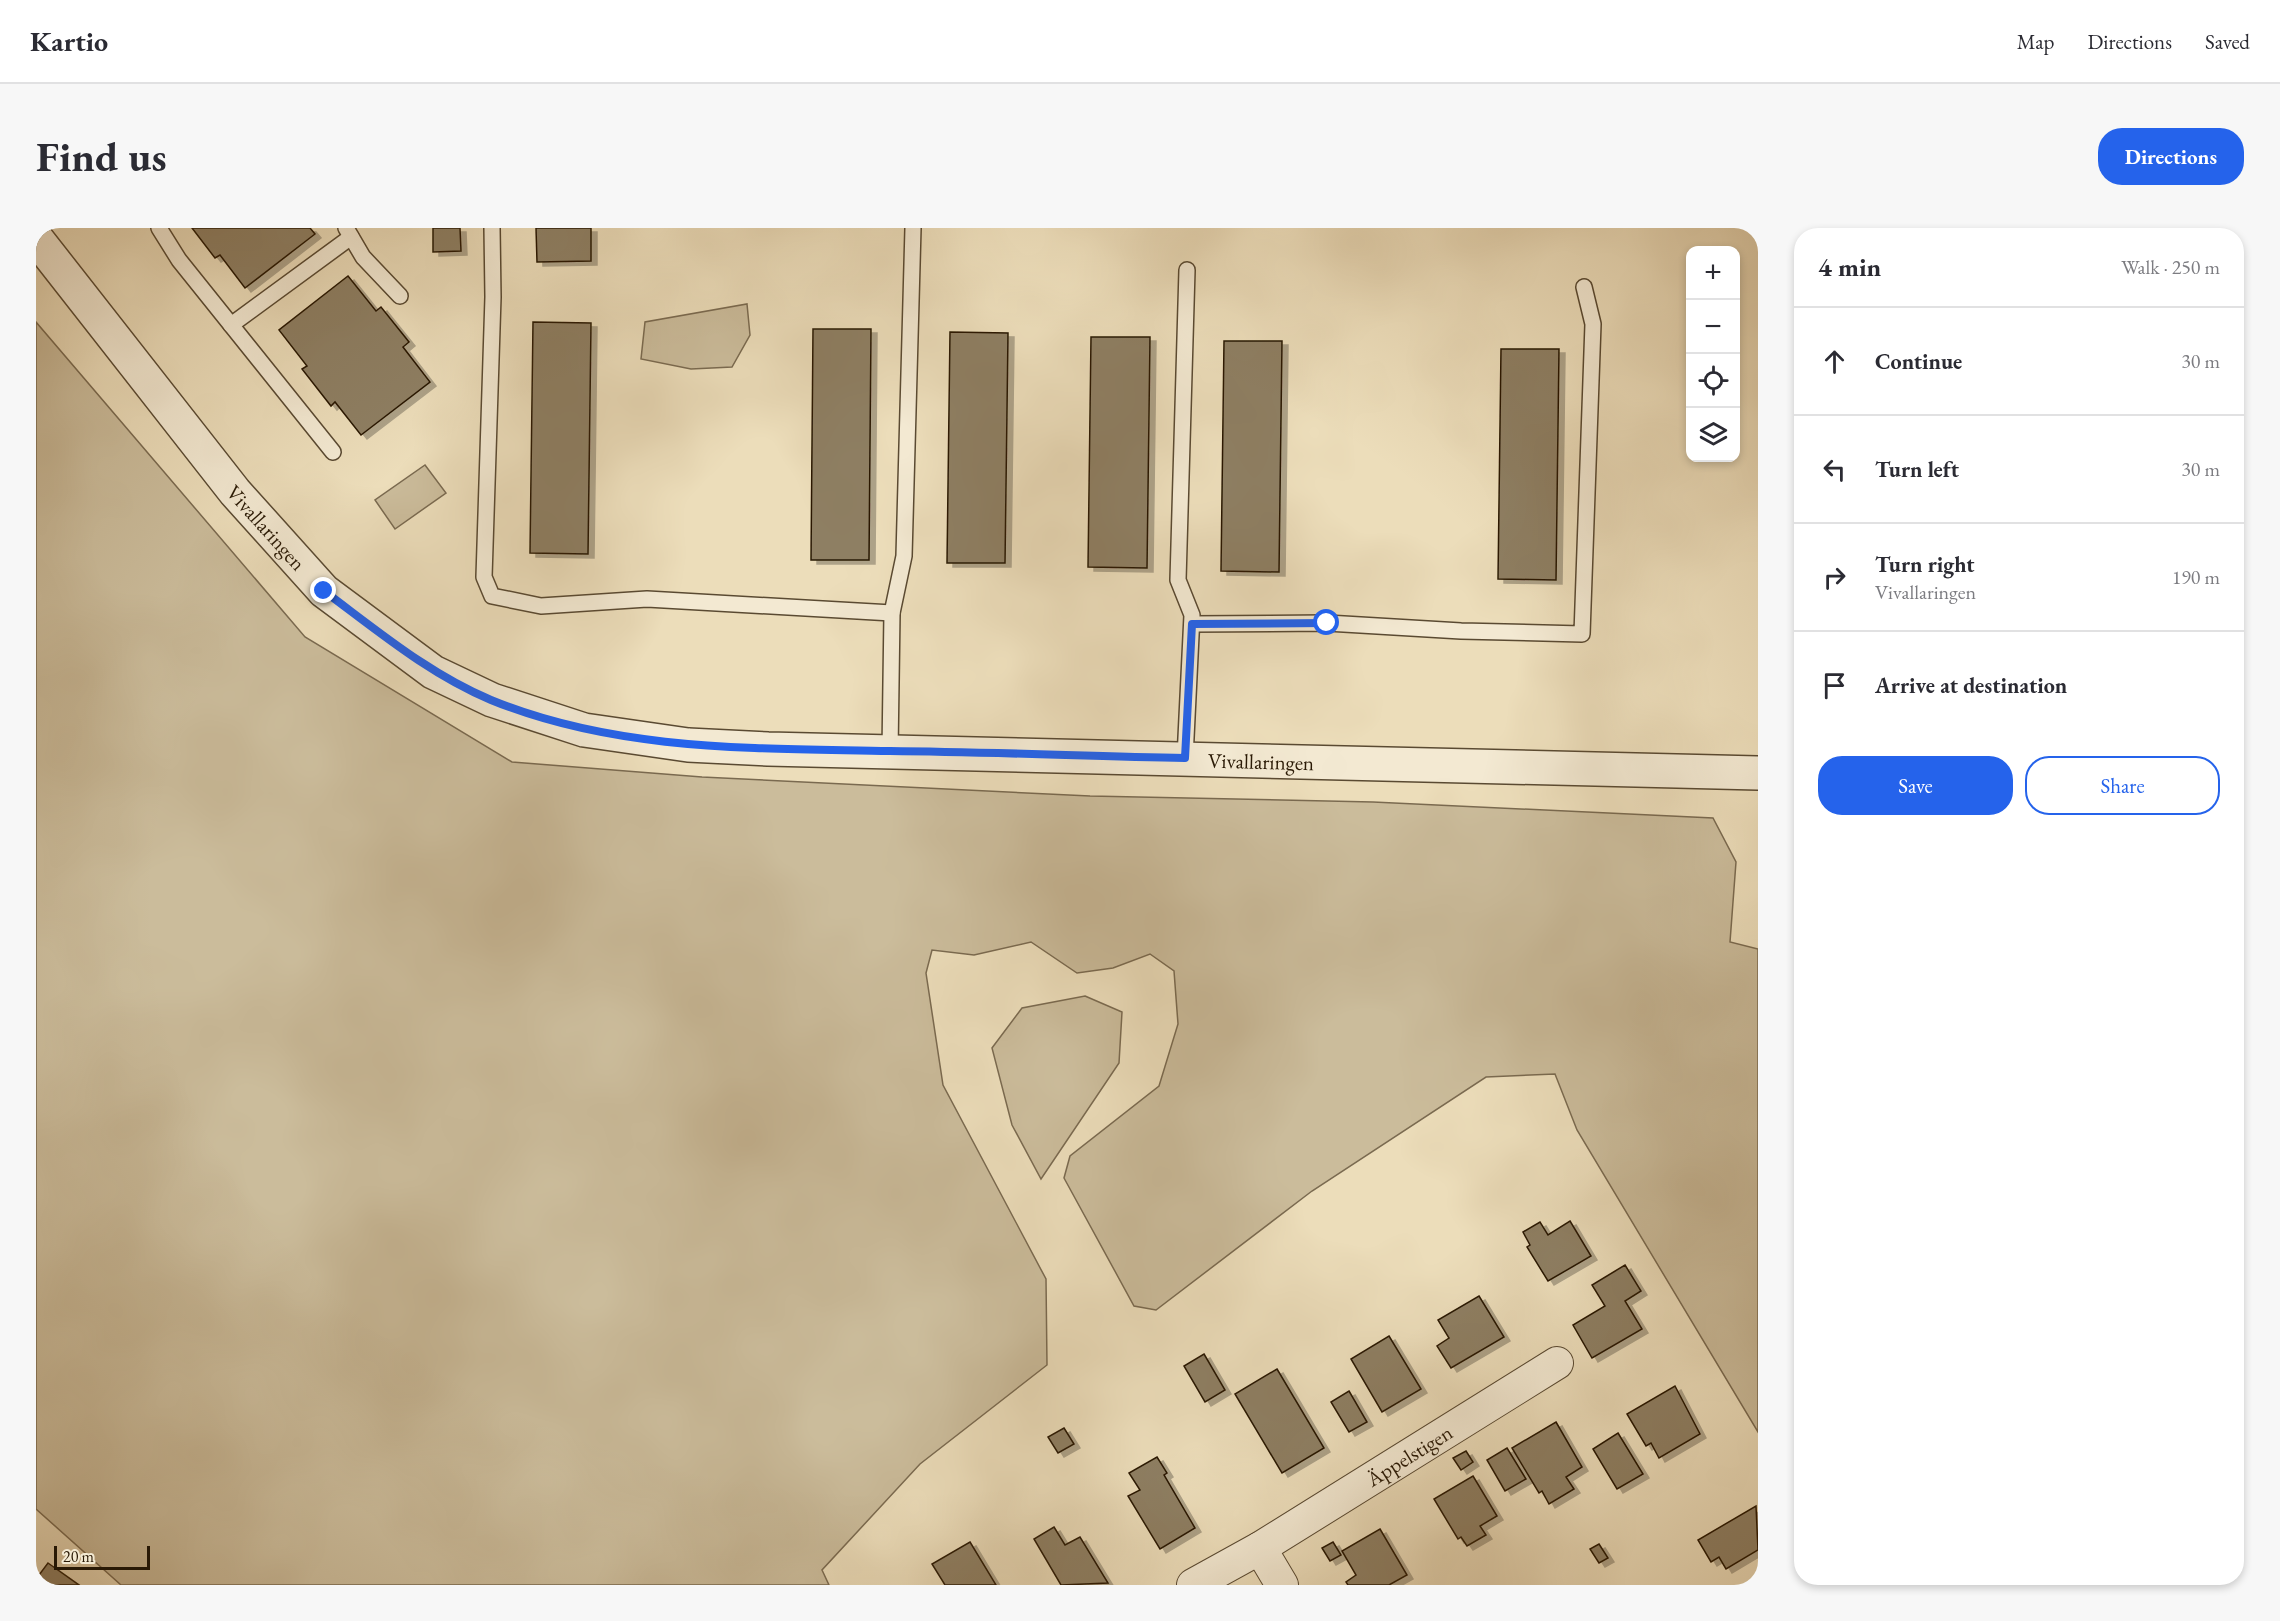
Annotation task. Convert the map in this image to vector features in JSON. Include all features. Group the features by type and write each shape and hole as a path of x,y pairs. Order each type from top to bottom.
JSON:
{"street":[{"name":"Vivallaringen","path":"36,238 235,492 324,591 433,672 492,700 595,732 688,745 1758,773"},
{"name":"Äppelstigen","path":"1193,1585 1260,1548 1557,1363"},
{"path":"1260,1548 1282,1585"}],"lane":[{"path":"159,228 179,260 333,452"},
{"path":"492,228 493,297 484,577 492,596 541,606 646,599 892,612"},
{"path":"890,751 892,612 904,556 914,228"},
{"path":"231,325 349,232 363,257 400,296"},
{"path":"1185,758 1192,615 1178,580 1187,270"},
{"path":"1192,624 1327,623 1461,631 1582,633 1593,324 1584,287"}],"shaded area":[{"path":"747,304 750,335 732,367 691,369 641,359 645,322"},
{"path":"36,322 305,637 512,762 702,777 1090,796 1373,802 1713,818 1736,862 1730,942 1758,949 1758,1432 1577,1130 1555,1074 1486,1077 1312,1191 1156,1310 1134,1306 1064,1178 1070,1156 1159,1086 1178,1024 1174,971 1150,954 1113,968 1077,973 1031,942 974,955 932,950 926,973 943,1085 1046,1279 1047,1365 920,1464 822,1570 829,1585 121,1585 36,1509"},
{"path":"425,465 446,493 395,529 375,500"},
{"path":"1085,996 1122,1012 1119,1063 1041,1179 1012,1125 992,1048 1022,1008"}],"building":[{"path":"192,228 310,228 315,234 245,288 220,255 215,258"},
{"path":"433,228 460,228 461,251 433,252"},
{"path":"536,228 591,228 591,261 537,262"},
{"path":"348,276 376,311 381,307 409,342 403,347 430,382 361,435 335,402 331,406 302,369 307,366 279,330"},
{"path":"533,322 591,323 588,554 530,553"},
{"path":"813,329 871,329 869,560 811,560"},
{"path":"950,332 1008,333 1005,563 947,563"},
{"path":"1091,337 1150,337 1147,568 1088,567"},
{"path":"1224,341 1282,341 1279,572 1221,571"},
{"path":"1501,349 1559,349 1556,580 1498,579"},
{"path":"1570,1221 1591,1256 1548,1281 1527,1247 1530,1245 1523,1232 1540,1222 1548,1235"},
{"path":"1625,1265 1641,1291 1625,1301 1642,1329 1592,1358 1573,1325 1605,1306 1592,1285"},
{"path":"1479,1296 1504,1337 1451,1368 1437,1346 1449,1338 1438,1320"},
{"path":"1389,1336 1421,1389 1382,1412 1351,1359"},
{"path":"1204,1354 1225,1390 1205,1402 1184,1366"},
{"path":"1277,1369 1324,1448 1282,1473 1235,1394"},
{"path":"1675,1386 1700,1434 1659,1458 1651,1443 1646,1446 1627,1414"},
{"path":"1349,1391 1367,1422 1349,1432 1331,1402"},
{"path":"1556,1422 1582,1467 1566,1477 1574,1489 1549,1504 1542,1491 1539,1493 1512,1448"},
{"path":"1064,1428 1074,1444 1058,1453 1048,1437"},
{"path":"1618,1433 1643,1474 1617,1489 1593,1449"},
{"path":"1507,1448 1526,1479 1505,1491 1487,1460"},
{"path":"1466,1451 1473,1462 1461,1470 1453,1458"},
{"path":"1157,1457 1167,1473 1164,1475 1195,1528 1160,1549 1128,1496 1140,1490 1129,1473"},
{"path":"1473,1476 1497,1516 1480,1526 1486,1535 1467,1546 1461,1537 1458,1539 1434,1499"},
{"path":"1756,1506 1758,1550 1726,1569 1719,1557 1711,1562 1698,1540"},
{"path":"1054,1527 1065,1545 1080,1537 1108,1583 1061,1585 1034,1539"},
{"path":"1380,1529 1407,1575 1389,1585 1348,1585 1346,1582 1356,1575 1342,1551"},
{"path":"970,1542 996,1585 945,1585 932,1564"},
{"path":"1333,1542 1341,1555 1330,1561 1322,1548"},
{"path":"1599,1544 1608,1558 1599,1563 1590,1549"},
{"path":"48,1563 79,1585 36,1585 36,1579"}],"route":[{"path":"324,591 433,672 492,700 584,730 688,745 768,749 1185,758 1192,624 1327,623"}]}
